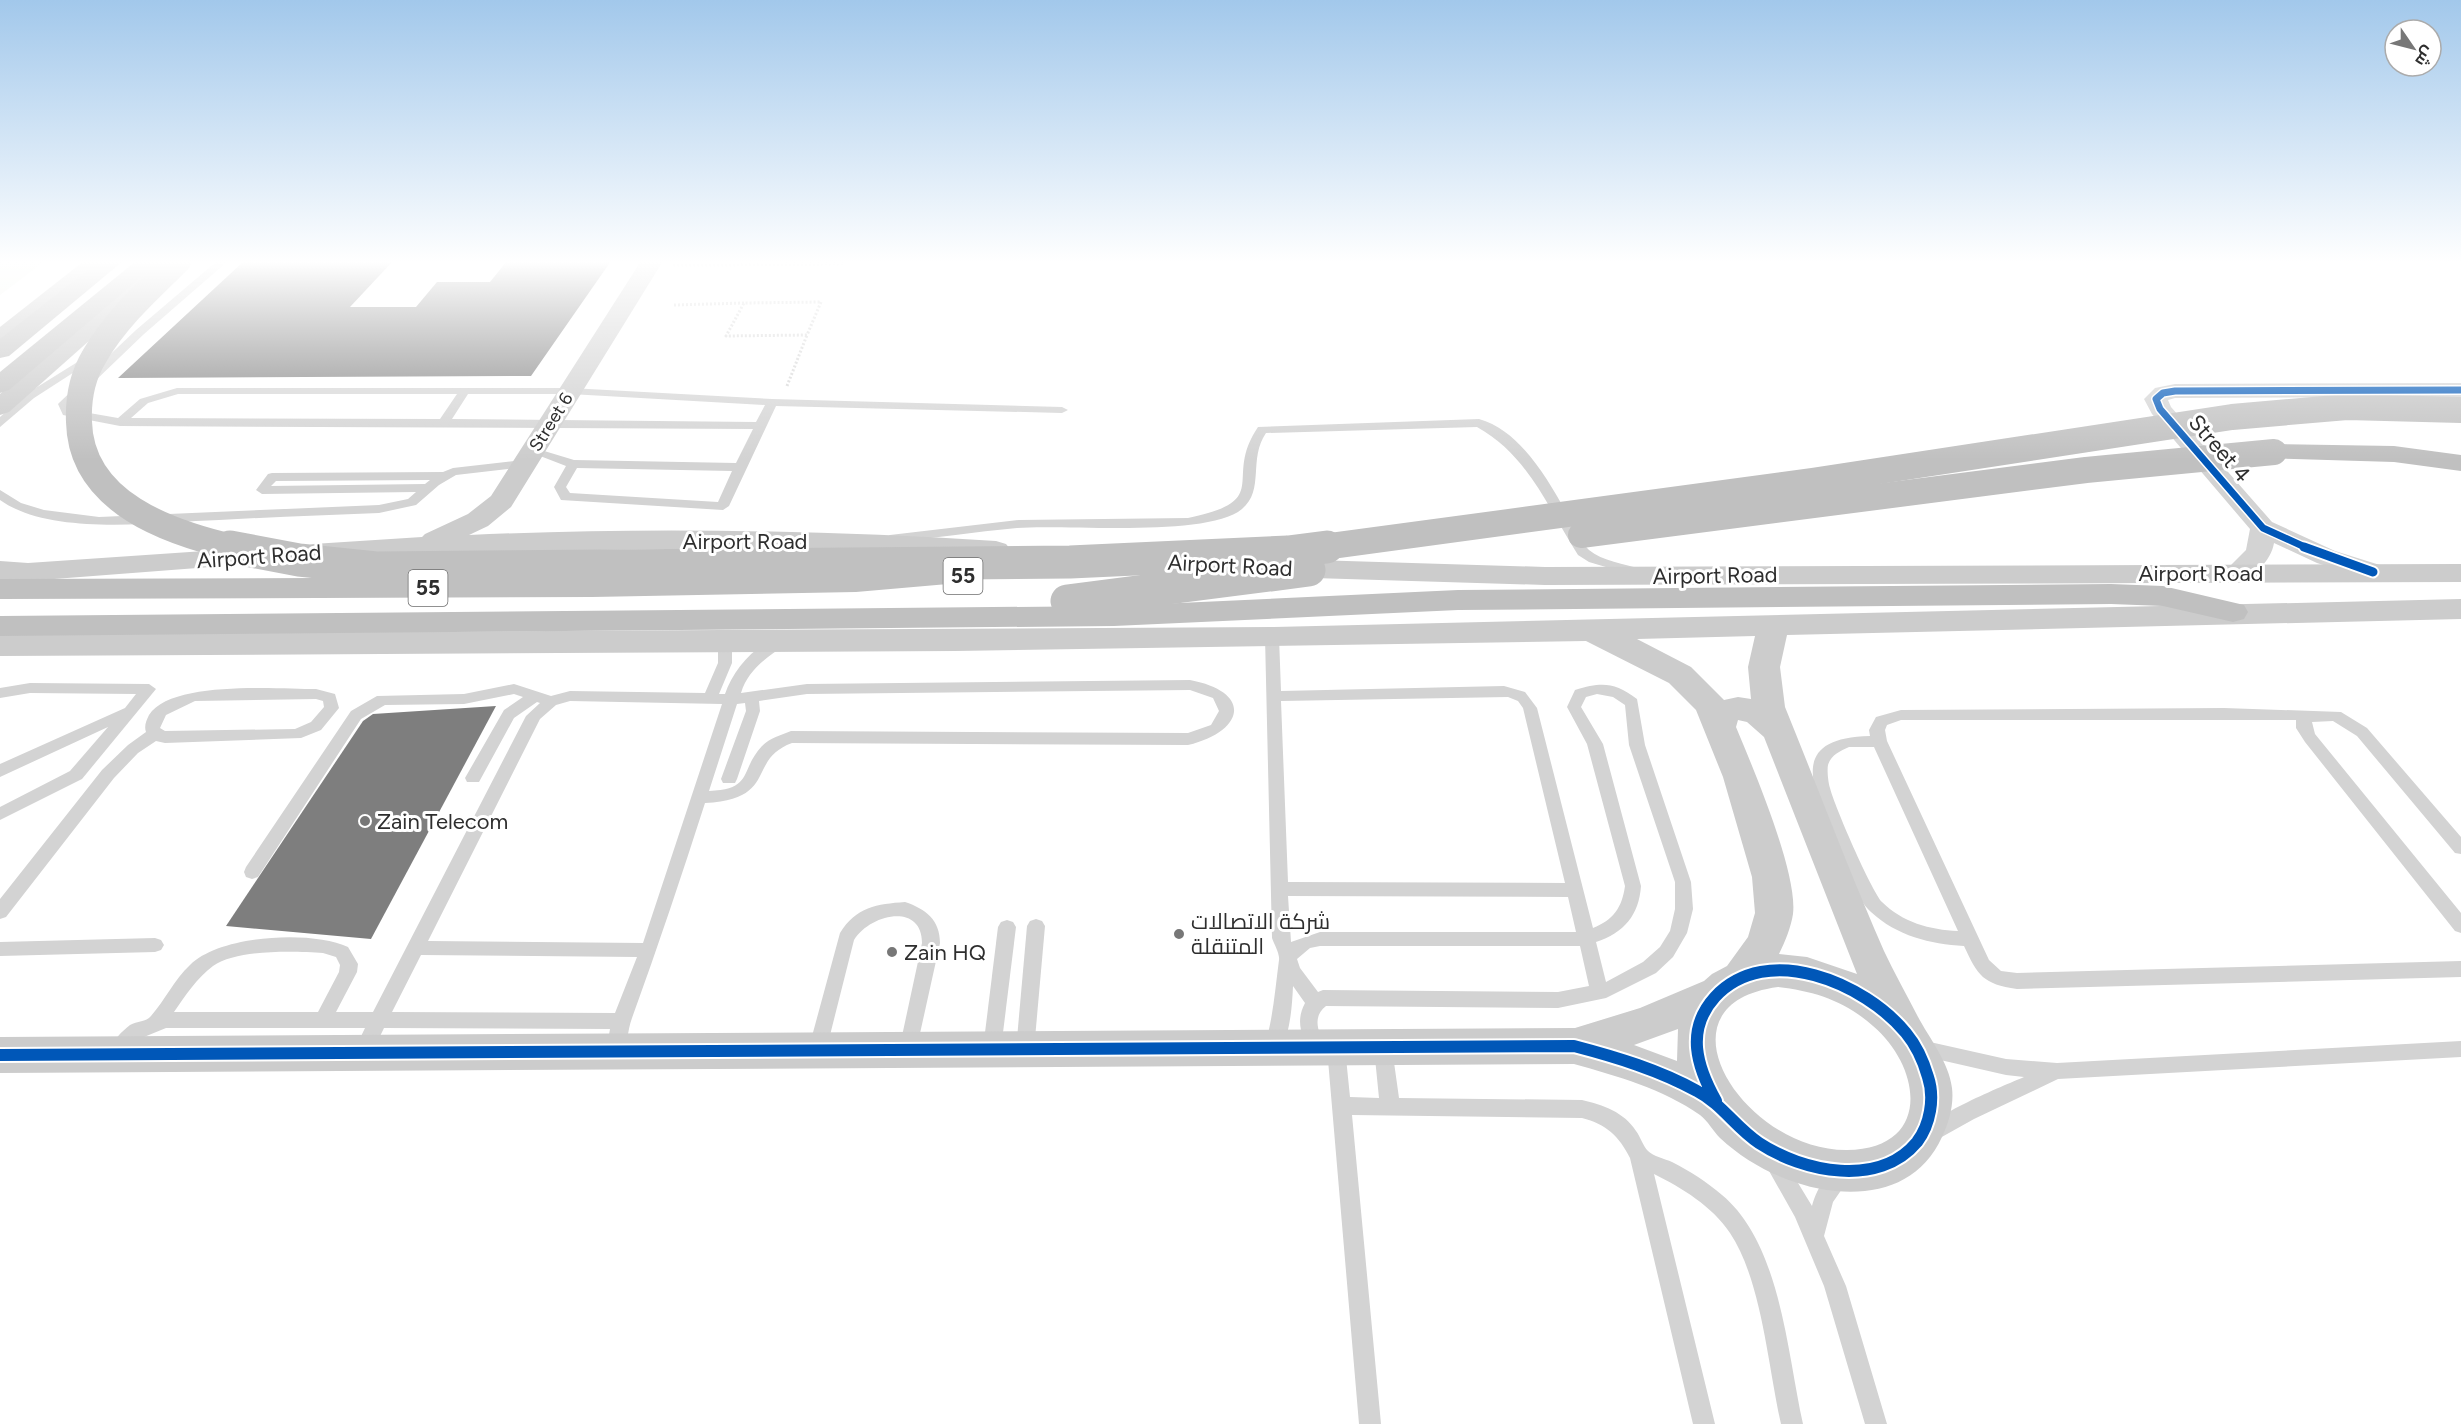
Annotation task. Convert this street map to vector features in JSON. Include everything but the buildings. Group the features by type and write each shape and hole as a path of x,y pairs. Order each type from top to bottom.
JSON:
{"highway":[{"path":"0,351 29,327"},
{"path":"0,385 69,327"},
{"path":"115,327 85,373 78,410 81,449 101,484 135,512 177,533 286,559 376,568 1070,562 1288,552 1813,481 2284,410 2389,407 2461,410"},
{"path":"850,618 1067,601 2086,470 2239,455 2274,452 2394,454 2461,463"},
{"name":"Airport Road","path":"0,589 580,587 856,582 960,576 1070,562"},
{"path":"850,618 1114,616 1458,600 2111,594 2163,596 2232,612"},
{"name":"55","path":"0,626 850,618"}],"main road":[{"path":"0,339 14,327"},
{"path":"0,406 90,327"},
{"name":"Street 6","path":"589,541 558,537 522,518 518,502 534,460 615,327"},
{"name":"Street 6","path":"416,546 448,534 490,511 534,460"},
{"name":"Airport Road","path":"0,570 28,572 416,546 589,541 875,541 1209,566 1647,576 2461,573"},
{"name":"Airport Road","path":"0,645 1272,638 1774,627 2232,612 2461,609"},
{"path":"1587,630 1633,650 1680,675 1710,704 1740,777 1771,877 1774,913 1765,943 1701,1017 1696,1043 1701,1071 1716,1101 1735,1124 1761,1144 1797,1162 1816,1168 1846,1172 1884,1165 1900,1158 1919,1141 1931,1113 1929,1080 1866,953 1831,833 1775,728 1764,691 1763,663 1774,627"},
{"path":"1719,730 1723,712 1740,709 1759,714 1775,728"},
{"path":"0,1055 114,1055 371,1036 618,1036 817,1050 1574,1046 1647,1023 1768,970 1797,971 1826,978 1855,990 1881,1008 1910,1039"},
{"path":"1574,1046 1645,1067 1716,1101"}],"street":[{"name":"Street 4","path":"2373,572 2326,557 2263,528 2160,409 2157,404 2158,395 2175,390 2461,390"},
{"path":"2236,573 2259,553 2263,528"}],"lane":[{"path":"145,327 64,404 68,413 120,422 760,426"},
{"path":"0,423 7,414 61,374 104,349 140,332"},
{"path":"120,422 144,401 177,391 575,391 772,402 1062,410"},
{"path":"443,424 465,391"},
{"path":"573,464 560,487 566,497 723,506 772,402"},
{"path":"875,541 1019,524 1188,522 1214,518 1237,508 1249,493 1250,447 1254,438 1262,430 1479,423 1498,432 1524,459 1583,552 1594,559 1647,576"},
{"path":"428,488 262,490 272,477 443,476 465,470 534,460 573,464 740,467"},
{"path":"0,494 17,506 42,514 99,521 394,507 412,502 443,476"},
{"path":"1272,638 1278,889 1280,928 1286,960 1282,1010 1273,1048"},
{"path":"710,698 725,663 725,641"},
{"path":"618,1036 742,672 756,658 783,641"},
{"path":"157,1022 323,1020 371,1036 418,948 534,716 551,701 570,696 733,699 807,689 1190,685 1210,688 1218,693 1227,707 1227,715 1218,729 1209,734 1188,739 791,737 776,742 764,752 752,779 743,789 730,795 700,797"},
{"path":"0,693 30,688 149,689 76,775 55,788 0,814"},
{"path":"252,872 356,715 368,706 389,699 464,699 514,689 551,701"},
{"path":"1286,960 1295,947 1320,939 1587,938 1610,930 1619,923 1630,906 1633,886 1594,744 1574,707 1580,694 1597,689 1607,689 1626,697 1632,703 1637,745 1683,882 1686,898 1680,928 1662,956 1635,978 1600,993 1558,1000 1332,997 1315,1003 1309,1010 1307,1027 1327,1048 1342,1106 1370,1424"},
{"path":"1273,696 1504,691 1521,696 1530,708 1600,993"},
{"path":"316,694 324,695 333,702 329,714 323,721 296,734 165,737 155,734 152,724 160,712 176,702 195,696 316,694"},
{"path":"473,778 509,714 536,695"},
{"path":"729,779 753,711 750,698"},
{"path":"0,771 129,711"},
{"path":"2461,848 2362,732 2336,716 2224,713 1901,715 1881,721 1877,730 1879,741 1970,939 1988,973 2007,981 2461,969"},
{"path":"2310,715 2304,720 2304,728 2310,738 2461,926"},
{"path":"0,912 108,774 128,753 155,734"},
{"path":"1879,741 1847,742 1837,746 1828,752 1820,766 1831,833 1867,895 1886,915 1917,932 1935,937 1970,939"},
{"path":"1278,889 1576,890"},
{"path":"817,1050 846,938 864,918 891,909 917,914 926,921 930,931 931,943 908,1050"},
{"path":"1009,1050 1036,926"},
{"path":"1007,927 1009,1050"},
{"path":"0,949 155,945"},
{"path":"114,1055 128,1038 157,1022 187,979 203,963 224,951 246,946 326,946 342,952 349,964 348,972 323,1020"},
{"path":"418,948 649,950"},
{"path":"1286,960 1315,1003"},
{"path":"1910,1039 2006,1067 2057,1071 2461,1049"},
{"path":"1383,1048 1390,1107"},
{"path":"1919,1141 1967,1113 2057,1071"},
{"path":"1342,1106 1582,1109 1600,1113 1616,1121 1629,1134 1640,1157 1704,1424"},
{"path":"1761,1144 1790,1187 1815,1234 1835,1286 1876,1424"},
{"path":"1640,1157 1684,1177 1714,1201 1737,1226 1753,1256 1792,1424"},
{"path":"1815,1234 1824,1198 1833,1183 1846,1172"}],"path":[{"path":"731,327 726,336 807,335"},
{"path":"787,386 810,327"}],"cycle path":[{"path":"2373,572 2326,557 2263,528 2160,409 2156,399 2163,393 2175,391 2461,390"},
{"path":"0,1055 1574,1046 1646,1068 1697,1091 1716,1102 1737,1126 1776,1153 1820,1168 1844,1171 1867,1170 1889,1165 1907,1155 1920,1138 1927,1123 1931,1106 1931,1089 1927,1073 1912,1042 1887,1014 1864,997 1836,983 1807,973 1778,970 1750,974 1726,986 1702,1014 1697,1031 1698,1065 1716,1101"}],"place":[{"name":"Zain Telecom","path":"365,821"},
{"name":"شركة الاتصالات المتنقلة","path":"1179,934"},
{"name":"Zain HQ","path":"892,952"}]}
